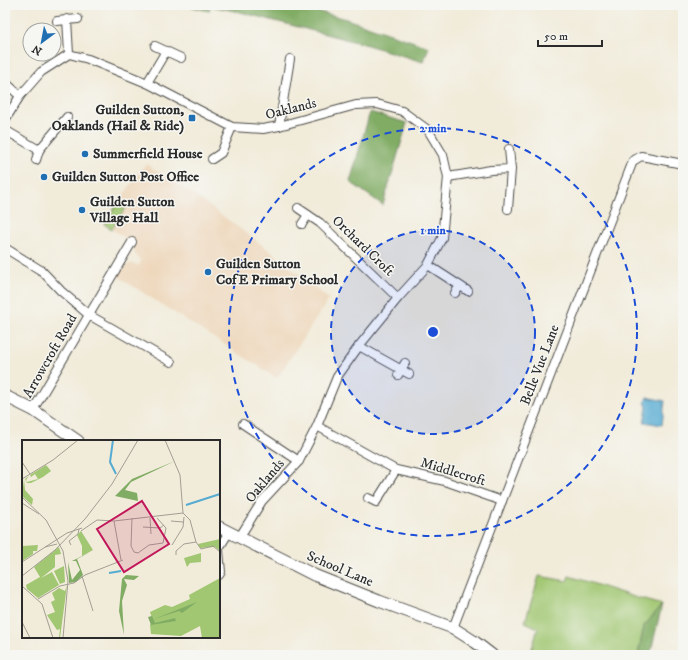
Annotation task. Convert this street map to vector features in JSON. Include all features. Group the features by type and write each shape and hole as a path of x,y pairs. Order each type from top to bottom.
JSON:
{"street":[{"path":"5,120 20,96 41,72 69,54 67,19"},
{"path":"57,21 78,19"},
{"path":"155,46 181,58"},
{"path":"147,84 166,51"},
{"name":"Oaklands","path":"69,54 88,59 147,84 232,127 263,129 356,105 377,104 402,112 428,130 443,155 448,178 442,238 428,265 398,298 359,346 337,378 317,426 299,461 262,501 239,538"},
{"path":"278,126 290,59"},
{"path":"5,82 20,96"},
{"path":"36,160 39,150 66,117"},
{"path":"212,159 223,154 232,127"},
{"path":"5,130 39,150"},
{"path":"508,209 511,169 509,150"},
{"name":"Belle Vue Lane","path":"453,628 633,162 641,156 683,164"},
{"path":"448,178 491,170 511,169"},
{"name":"Orchard Croft","path":"298,208 320,223 398,298"},
{"path":"302,224 308,215"},
{"name":"Arrowcroft Road","path":"33,410 132,242"},
{"path":"5,248 42,271 61,291 89,315"},
{"path":"428,265 468,291"},
{"path":"455,293 460,286"},
{"name":"Arrowcroft Road","path":"89,315 172,362"},
{"path":"359,346 409,374"},
{"path":"5,396 33,410 77,440"},
{"name":"Oaklands","path":"243,424 299,461"},
{"name":"Middlecroft","path":"317,426 396,470 444,481 502,502"},
{"path":"368,498 376,502 396,470"},
{"path":"220,546 224,530"},
{"name":"School Lane","path":"224,530 314,575 453,628 492,655"},
{"path":"220,555 220,574"}],"shaded area":[{"name":"Guilden Sutton CofE Primary School","path":"146,164 201,200 274,254 329,299 277,378 117,276 123,267 130,264 139,265 141,261 135,254 134,244 112,229 127,206 119,201"}],"green space":[{"path":"185,5 300,5 308,9 343,18 429,47 423,62 364,44 240,12 210,6 209,11"},
{"path":"370,112 407,123 383,205 350,182"},
{"path":"119,201 127,206 112,229 104,224"},
{"path":"539,576 567,581 569,576 662,605 644,626 638,655 530,655 538,628 525,622"},
{"path":"662,605 650,655 638,655 644,626"}],"water":[{"path":"647,397 665,401 662,425 644,422 647,407 645,402"}],"place":[{"name":"Guilden Sutton, Oaklands (Hail & Ride)","path":"192,118"},
{"name":"Summerfield House","path":"85,154"},
{"name":"Guilden Sutton Post Office","path":"44,177"},
{"name":"Guilden Sutton Village Hall","path":"82,210"},
{"name":"Guilden Sutton CofE Primary School","path":"208,272"}]}
